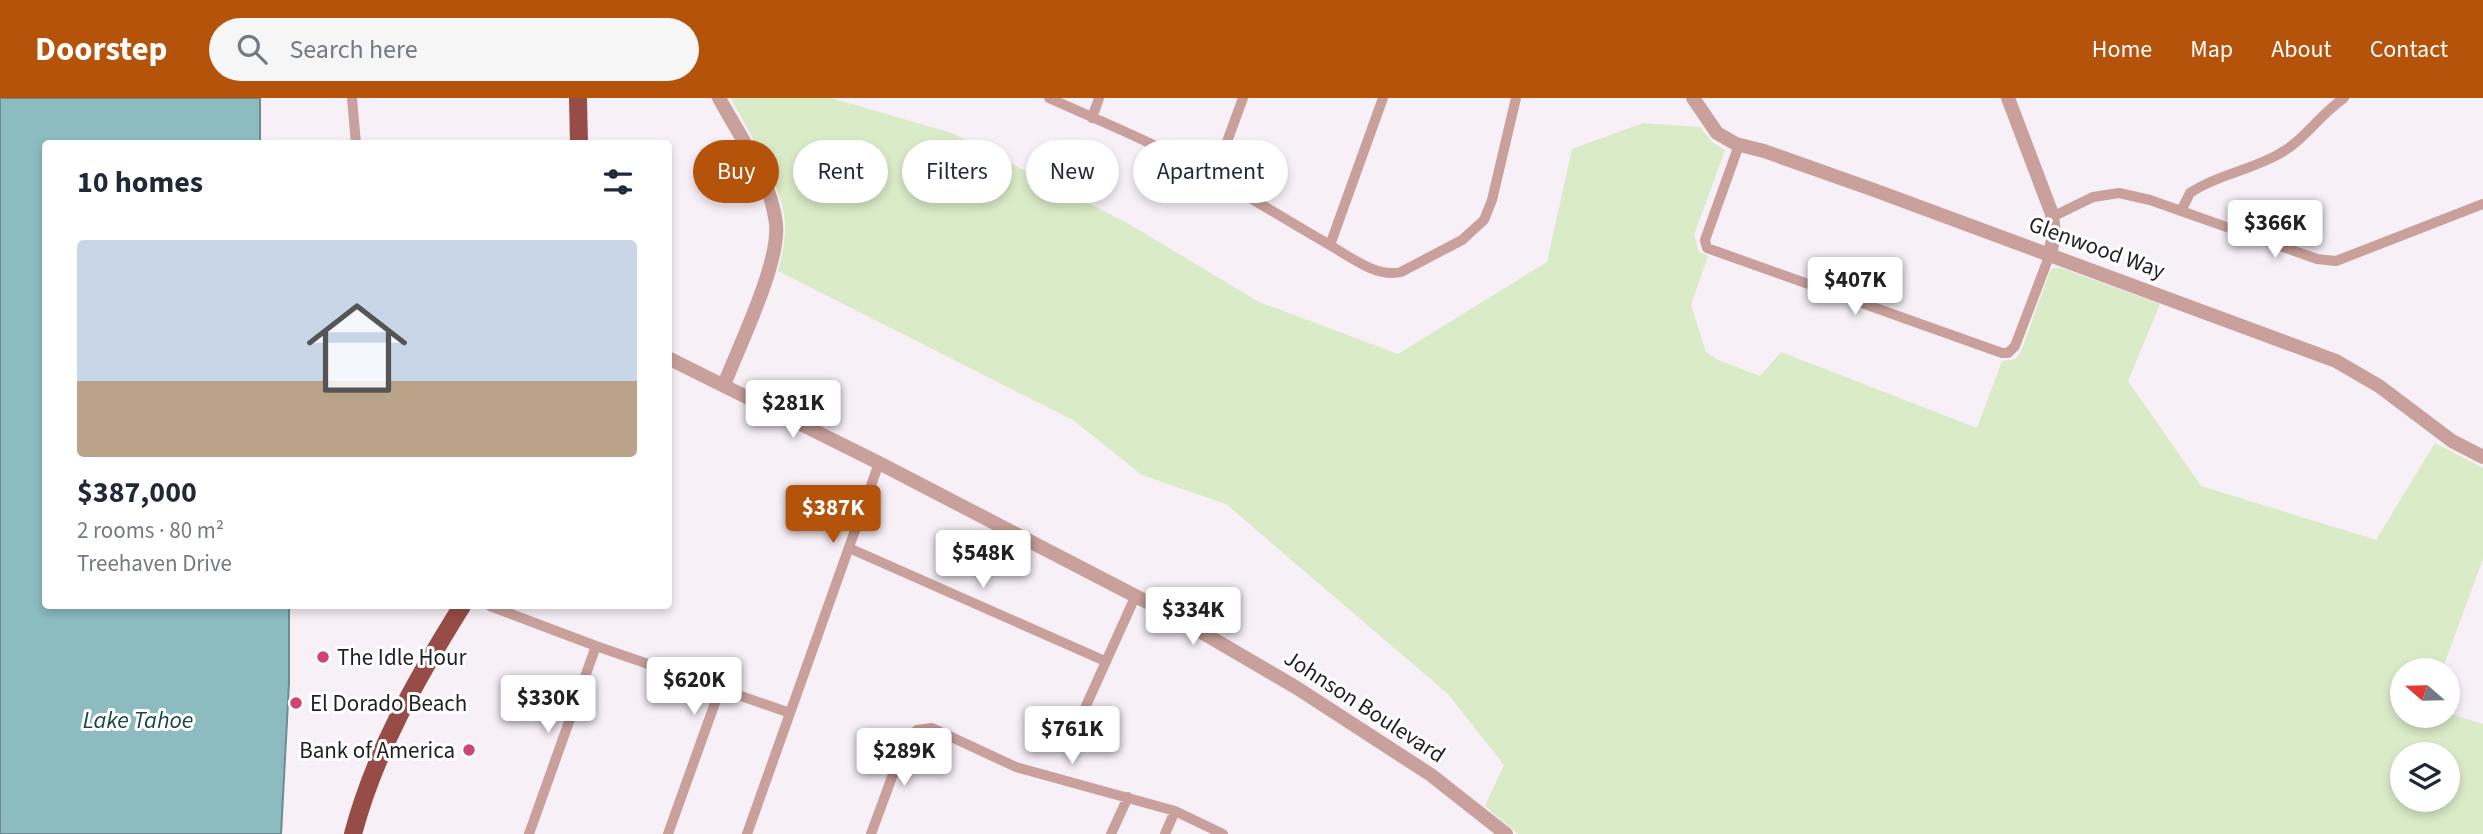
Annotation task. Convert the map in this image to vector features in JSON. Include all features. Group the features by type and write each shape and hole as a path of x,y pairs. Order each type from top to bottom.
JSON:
{"highway":[{"path":"578,98 579,140"},
{"path":"352,834 395,721 418,677 460,609"}],"street":[{"path":"352,98 356,140"},
{"path":"719,98 767,190 774,214 776,237 767,276 723,385"},
{"path":"1049,98 1141,140"},
{"path":"1092,118 1099,98"},
{"path":"1228,140 1243,98"},
{"path":"1330,245 1383,98"},
{"path":"1258,203 1384,274 1414,266 1470,234 1484,220 1489,211 1516,98"},
{"name":"Glenwood Way","path":"1693,98 1717,132 1739,145 1784,158 2050,254 2336,361 2379,386 2452,441 2483,457"},
{"path":"1739,145 1705,244 1713,250 2003,353 2011,351 2018,340 2050,254 2054,235 2052,217 2008,98"},
{"path":"2181,211 2190,193 2281,153 2298,141 2328,110 2344,98"},
{"path":"2052,217 2079,202 2106,194 2134,196 2317,260 2336,261 2483,204"},
{"name":"Johnson Boulevard","path":"672,360 1136,595 1308,695 1431,775 1506,834"},
{"path":"747,834 879,463"},
{"path":"849,548 1105,661"},
{"path":"1085,708 1136,595"},
{"path":"497,609 790,713"},
{"path":"529,834 596,646"},
{"path":"668,834 720,689"},
{"path":"875,833 906,739 917,730 932,728 1016,767 1175,811 1223,834"},
{"path":"1111,834 1128,797"},
{"path":"1165,834 1175,811"}],"green space":[{"path":"731,98 831,98 952,133 966,140 902,140 902,203 1012,203 1012,164 1026,171 1026,203 1088,203 1129,224 1259,302 1398,354 1547,262 1572,149 1643,123 1700,127 1712,142 1725,150 1694,235 1699,252 1708,256 1691,305 1706,352 1718,360 1760,376 1781,352 1977,428 2002,361 2016,359 2022,349 2053,268 2061,268 2160,304 2128,381 2201,486 2376,540 2435,443 2483,468 2483,559 2446,658 2390,658 2390,728 2460,728 2460,717 2483,724 2483,834 1518,834 1485,806 1504,765 1448,694 1226,504 1142,475 1073,420 778,271 785,235 779,195 779,140 753,140"}],"water":[{"name":"Lake Tahoe","path":"0,98 260,98 260,140 42,140 42,609 289,609 289,683 281,834 0,834"}],"place":[{"name":"The Idle Hour","path":"323,657"},
{"name":"El Dorado Beach","path":"296,703"},
{"name":"Bank of America","path":"469,750"}]}
